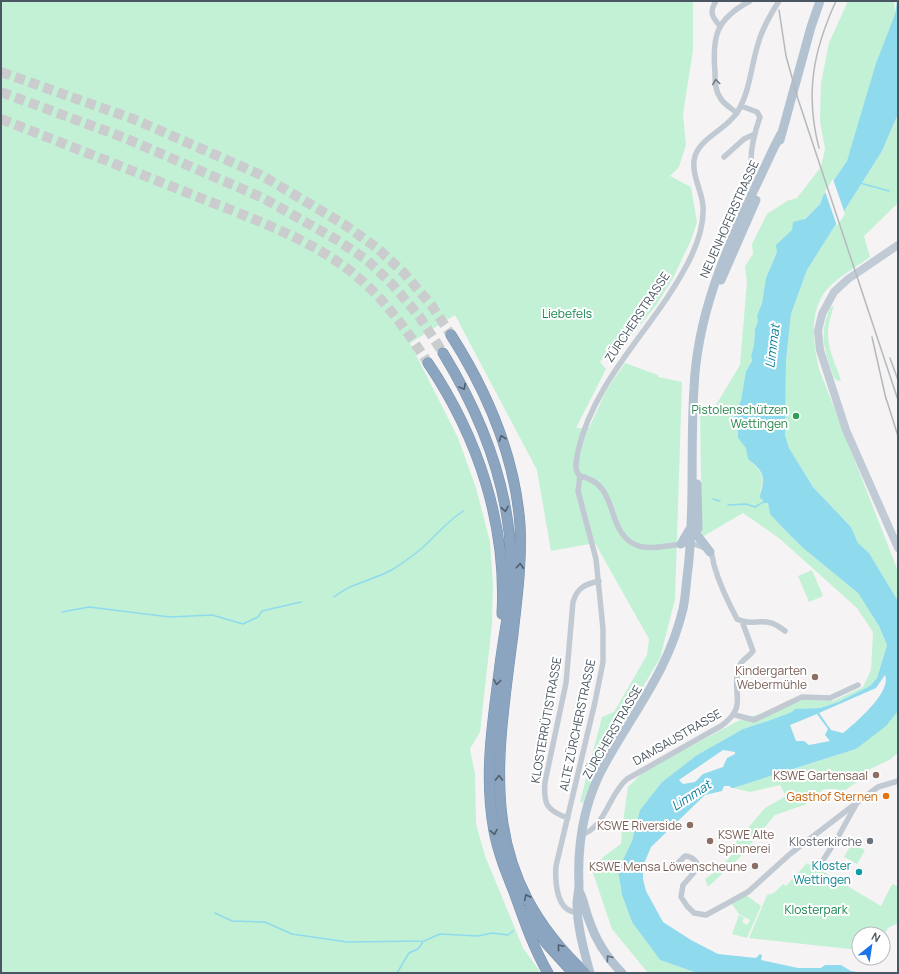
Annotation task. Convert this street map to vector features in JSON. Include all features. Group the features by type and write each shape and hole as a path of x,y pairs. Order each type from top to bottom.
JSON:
{"highway":[{"path":"451,335 474,374 495,419 508,460 516,496 520,537 520,573 501,732 499,793 503,829 512,863 521,885 539,918 560,948 584,973"},
{"path":"443,353 468,396 482,429 494,464 506,510 511,548 511,580 491,743 490,793 497,842 521,914 536,950 548,973"},
{"path":"428,363 450,397 467,431 481,467 491,499 497,530 502,574 501,655"},
{"path":"514,893 541,937 573,973"}],"main road":[{"name":"NEUENHOFERSTRASSE","path":"693,546 691,459 693,445 694,384 702,325 707,303 723,257 781,134 811,27 820,1"},
{"path":"898,245 848,279 834,292 822,314 818,331 820,350 846,430 898,548"},
{"name":"NEUENHOFERSTRASSE","path":"693,445 696,458 697,534 693,546"},
{"path":"681,544 692,526"},
{"path":"697,534 710,552"},
{"name":"ZÜRCHERSTRASSE","path":"582,912 577,903 579,889 578,872 581,835 588,804 599,775 648,695 666,661 680,620 693,546"},
{"path":"582,912 590,973"},
{"path":"582,912 598,942 622,973"}],"street":[{"path":"716,1 711,9 712,17 720,26"},
{"path":"737,113 721,99 716,85 713,49 714,38 720,26 738,7 750,1"},
{"name":"ZÜRCHERSTRASSE","path":"580,476 577,474 576,466 579,447 599,396 629,349 667,298 685,266 699,235 703,206 694,166 697,152 701,146 737,113 741,106 749,83 761,34 779,1"},
{"path":"741,106 760,114 754,134 751,161 754,176 750,182"},
{"path":"724,157 744,140 754,134"},
{"path":"580,476 591,478 600,486 610,506 619,530 630,541 648,548 681,544 693,546 710,552 718,577 733,611 738,618 747,623 763,621 772,623 784,631"},
{"name":"ALTE ZÜRCHERSTRASSE","path":"580,476 578,491 593,544 598,581 603,642 602,668 556,866 555,882 561,901 569,910 582,912"},
{"name":"KLOSTERRÜTISTRASSE","path":"568,818 554,812 546,805 544,797 545,782 566,683 575,594 582,586 598,581"},
{"name":"DAMSAUSTRASSE","path":"581,835 593,829 620,785 627,779 721,726 735,715 738,704 738,669 743,660 753,651 742,621"},
{"path":"735,715 754,720 802,697 830,698 858,685"},
{"path":"671,870 685,856 692,858 696,862 698,868 683,885 681,897 686,906 694,913 701,915 710,914 748,892 786,857 856,799 878,787 898,781"},
{"path":"820,865 838,837 856,799"}],"green space":[{"name":"Liebefels","path":"1,1 693,1 693,50 683,114 686,145 679,167 670,176 691,187 697,222 691,240 673,278 657,304 625,344 618,339 600,362 606,369 576,428 589,428 607,389 625,363 658,375 658,377 682,382 675,599 660,658 598,763 583,803 580,802 602,717 614,712 647,655 649,639 595,543 551,551 537,470 455,315 410,343 458,438 476,488 490,542 493,584 492,624 480,732 470,749 475,774 476,824 485,856 523,948 541,973 1,973"},
{"path":"848,1 894,1 895,14 876,63 847,161 823,196 820,204 777,245 777,252 766,278 762,303 757,316 758,321 755,329 754,345 751,356 752,361 746,371 741,400 733,420 738,429 738,438 747,448 748,459 761,473 763,481 760,491 768,502 770,514 803,548 858,593 879,626 887,645 877,678 870,686 838,702 820,708 802,709 743,729 697,755 662,782 640,810 632,841 618,870 622,895 632,922 660,960 697,973 648,973 612,929 592,870 603,857 621,844 628,787 643,772 738,721 806,699 833,701 863,687 871,670 873,632 857,608 779,538 743,513 702,537 700,409 716,405 740,365 747,282 745,266 753,254 752,244 767,214 787,201 797,198 821,167 825,149 820,121 821,83 829,43"},
{"path":"898,114 898,201 896,205 864,236 870,257 830,286 823,295 818,304 815,315 814,337 819,369 898,571 898,601 869,553 858,543 851,527 813,487 789,448 785,435 786,361 791,314 807,270 882,151"},
{"path":"834,306 828,328 828,336 831,352 841,380 838,381 834,378 824,343 824,327 826,318 830,308"},
{"path":"812,570 823,596 809,602 798,576"},
{"path":"898,711 898,752 891,759 862,773 864,777 841,793 837,789 824,789 804,805 775,815 739,858 708,887 705,879 716,871 737,850 735,843 765,808 786,796 780,785 750,792 733,788 856,749"},
{"path":"852,843 865,850 857,864 844,857"},
{"name":"Klosterpark","path":"813,860 824,867 822,871 881,906 891,886 893,884 898,887 898,923 891,926 851,926 851,949 749,938 767,895 774,893 783,884 786,886 807,863 809,865"},
{"path":"746,895 761,906 747,938 732,934 739,915 744,918 742,922 747,925 750,920 739,914 732,904"}],"water":[{"name":"Limmat","path":"897,1 898,114 882,151 807,270 791,314 786,361 785,435 789,448 813,487 851,527 858,543 869,553 898,601 898,711 886,726 856,749 733,788 730,786 724,786 722,791 705,795 651,847 643,866 643,879 646,891 663,922 691,940 718,954 756,958 760,954 762,955 761,960 798,968 821,968 825,965 841,965 851,971 864,973 697,973 660,960 632,922 622,895 618,870 632,841 640,810 662,782 697,755 743,729 792,712 795,709 820,708 838,702 870,686 877,678 887,645 879,626 858,593 803,548 770,514 768,503 764,503 760,498 763,484 762,475 748,459 746,448 738,438 738,429 733,420 741,400 746,371 752,361 751,356 754,345 755,329 758,321 757,316 762,303 766,278 777,252 776,245 792,230 793,222 805,219 820,204 823,196 847,161 876,63 895,14","holes":["885,675 886,682 883,690 871,707 843,733 831,730 819,713 876,688","817,714 828,729 825,735 830,741 809,745 804,741 796,741 790,725","723,750 735,752 735,754 727,758 723,767 703,774 695,782 683,784 679,780"]}],"pier":[{"path":"833,179 845,214 837,226 825,191"}],"waterway":[{"path":"860,183 889,191"},
{"path":"713,499 720,501"},
{"path":"728,505 746,504 755,507 765,501"},
{"path":"334,597 356,584 395,568 419,551 463,511"},
{"path":"62,612 89,607 170,617 212,615 243,624 258,617 262,611 301,602"},
{"path":"215,913 232,921 265,922 292,934 347,942 424,941 440,934 478,936 492,933 508,935 513,931"},
{"path":"397,973 409,953 418,949 423,942"}],"tunnel":[{"path":"1,72 136,120 261,175 345,225 377,248 404,273 432,306 451,335"},
{"path":"1,92 125,138 263,198 337,240 367,260 392,284 419,316 443,353"},
{"path":"1,119 259,221 320,251 339,262 376,294 404,327 428,363"}],"railway":[{"path":"819,148 813,109 812,91 814,73 822,37 836,1"},
{"path":"779,10 786,56 798,99 898,400"},
{"path":"872,337 886,399"},
{"path":"890,358 898,380"},
{"path":"885,395 898,436"}],"place":[{"name":"Pistolenschützen Wettingen","path":"796,416"},
{"name":"Kindergarten Webermühle","path":"815,677"},
{"name":"KSWE Gartensaal","path":"876,775"},
{"name":"Gasthof Sternen","path":"886,796"},
{"name":"KSWE Riverside","path":"690,825"},
{"name":"KSWE Alte Spinnerei","path":"710,841"},
{"name":"Klosterkirche","path":"870,841"},
{"name":"KSWE Mensa Löwenscheune","path":"755,866"},
{"name":"Kloster Wettingen","path":"859,872"}]}
